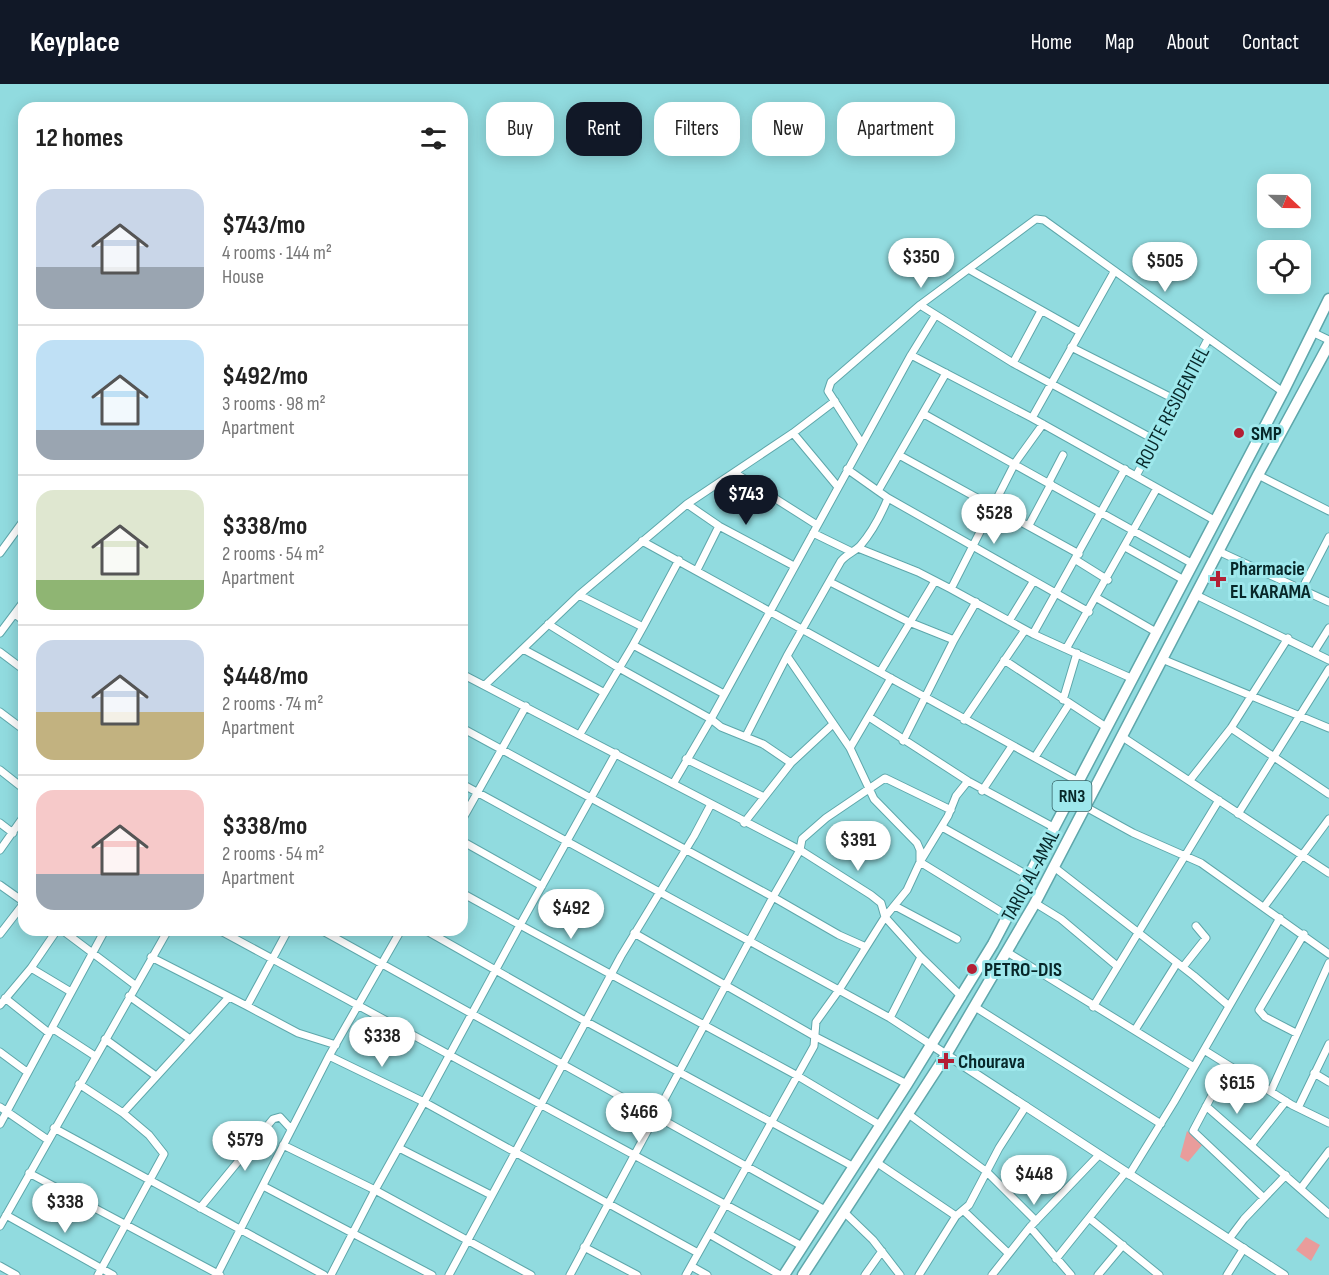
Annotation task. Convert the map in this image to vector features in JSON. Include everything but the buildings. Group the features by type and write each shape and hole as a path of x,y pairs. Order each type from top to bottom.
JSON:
{"highway":[{"name":"TARIQ AL-AMAL","path":"782,1275 962,997 1008,916 1131,678 1216,521 1329,299"},
{"name":"TARIQ AL-AMAL","path":"803,1275 946,1055 1035,903 1218,551 1329,344"}],"street":[{"path":"862,444 828,391 831,382 920,305 1036,219 1044,220 1283,392"},
{"path":"970,270 1080,332"},
{"path":"1032,418 1114,272"},
{"path":"920,305 1013,363 1155,440"},
{"path":"1013,363 1041,311"},
{"path":"673,784 711,719 847,469 935,316"},
{"path":"1312,332 1329,340"},
{"name":"ROUTE RESIDENTIEL","path":"1136,476 1208,339"},
{"path":"1071,347 1176,400"},
{"name":"ROUTE RESIDENTIEL","path":"911,355 1032,418 1216,521"},
{"path":"878,491 946,373"},
{"path":"484,685 579,595 687,504 793,433 835,401"},
{"path":"924,414 1193,564"},
{"path":"951,589 1015,464 1043,424"},
{"path":"793,433 838,487"},
{"path":"899,454 1029,525 1108,580"},
{"path":"1029,525 1063,455"},
{"path":"847,469 888,498 1089,612"},
{"path":"1033,634 1125,470"},
{"path":"735,473 817,525"},
{"path":"1258,475 1329,511"},
{"path":"1066,649 1108,580 1158,488"},
{"path":"746,736 802,627 850,551 858,548 878,520 888,498"},
{"path":"687,504 719,526 794,566"},
{"path":"698,570 719,526"},
{"path":"0,553 18,528"},
{"path":"813,533 850,551"},
{"path":"1302,589 1329,537"},
{"path":"642,541 802,627 964,720 1079,782"},
{"path":"858,548 935,580 1025,630 1131,678"},
{"path":"1125,548 1184,580"},
{"path":"1218,551 1329,602"},
{"path":"580,734 633,645 679,560"},
{"path":"880,672 935,580"},
{"path":"830,582 909,622 954,640"},
{"path":"1010,621 1033,582"},
{"path":"579,595 643,627"},
{"path":"1196,595 1329,660"},
{"path":"1097,598 1156,632"},
{"path":"903,741 954,640 976,602"},
{"path":"0,633 18,610"},
{"path":"548,624 721,727 772,749 791,763"},
{"path":"1314,652 1329,628"},
{"path":"964,720 1025,630"},
{"path":"1190,780 1231,728 1288,638"},
{"path":"633,645 724,694"},
{"path":"523,649 603,692"},
{"path":"0,652 18,666"},
{"path":"1035,757 1066,702 1077,653"},
{"path":"788,656 849,748 868,789 916,843 920,862 1008,916"},
{"path":"1162,659 1329,728"},
{"path":"1004,660 1106,727"},
{"path":"1238,814 1329,669"},
{"path":"468,678 616,753 710,806 800,850 877,899 885,916 921,957 962,997"},
{"path":"849,748 891,678"},
{"path":"468,809 526,706"},
{"path":"0,712 18,726"},
{"path":"869,717 903,741 952,768 982,791 1055,828"},
{"path":"744,823 791,763 833,724"},
{"path":"1231,728 1329,794"},
{"path":"468,731 825,927 866,947"},
{"path":"1121,736 1329,873"},
{"path":"982,791 1012,746"},
{"path":"331,1275 448,1056 616,753"},
{"path":"686,759 764,797"},
{"path":"0,770 18,784"},
{"path":"570,1275 655,1113 800,850 801,841 807,834 881,779 889,778 951,810"},
{"path":"686,1275 814,1046 816,1037 813,1027 885,916 913,880 920,862 942,827 956,796 968,781"},
{"path":"468,787 890,1018 1026,1106 1098,1156 1284,1275"},
{"path":"1093,1007 1219,800"},
{"path":"449,1275 610,975 710,806"},
{"path":"1084,806 1133,833 1201,863 1304,934 1329,954"},
{"path":"1264,907 1300,855 1309,848 1329,819"},
{"path":"0,823 12,833"},
{"path":"0,850 18,824"},
{"path":"942,827 1029,876"},
{"path":"468,844 542,886"},
{"path":"1054,867 1229,1006"},
{"path":"0,885 18,898"},
{"path":"468,896 796,1076 880,1125"},
{"path":"1035,903 1061,919 1117,966"},
{"path":"895,906 957,939"},
{"path":"0,934 18,911"},
{"path":"1056,1258 1127,1174 1161,1124 1280,918"},
{"path":"1136,1030 1180,965 1206,938 1196,926"},
{"path":"634,933 816,1037 907,1084"},
{"path":"1296,1033 1265,1017 1259,1010 1304,934"},
{"path":"55,936 32,968 3,1001 95,1056"},
{"path":"68,936 135,985"},
{"path":"0,1124 3,1109 51,1031 102,936"},
{"path":"0,1226 164,936"},
{"path":"230,936 802,1246"},
{"path":"247,1006 285,936"},
{"path":"332,936 655,1113 825,1210"},
{"path":"29,1173 218,1275 329,1056 398,936"},
{"path":"436,936 585,1021 854,1167"},
{"path":"1006,952 1194,1067"},
{"path":"151,957 298,1033 336,1045"},
{"path":"890,1018 921,957"},
{"path":"1270,1091 1329,963"},
{"path":"32,968 71,992"},
{"path":"129,996 190,1039"},
{"path":"123,1113 229,997"},
{"path":"975,1007 1161,1124"},
{"path":"105,1039 156,1076"},
{"path":"1298,1108 1329,1044"},
{"path":"1204,1050 1286,1101 1329,1123"},
{"path":"0,1052 27,1072"},
{"path":"329,1056 516,1150 607,1204 698,1253"},
{"path":"1228,1065 1193,1131 1264,1198"},
{"path":"1314,1073 1329,1082"},
{"path":"79,1084 123,1113 148,1135 164,1154 100,1272"},
{"path":"1252,1144 1286,1101"},
{"path":"919,1275 956,1216 964,1211 1026,1106"},
{"path":"1206,1106 1329,1214"},
{"path":"3,1109 48,1140"},
{"path":"907,1113 987,1172 1033,1224 1056,1258 1071,1275"},
{"path":"200,1208 273,1119 280,1117 291,1129"},
{"path":"54,1128 324,1275"},
{"path":"282,1145 375,1190 531,1275"},
{"path":"399,1148 491,1195"},
{"path":"1301,1188 1329,1151"},
{"path":"992,1275 1033,1224 1098,1156"},
{"path":"876,1162 956,1216"},
{"path":"1229,1239 1286,1175"},
{"path":"263,1186 432,1275"},
{"path":"964,1211 1008,1253"},
{"path":"844,1212 882,1251 900,1275"},
{"path":"6,1215 100,1272 112,1275"},
{"path":"1089,1218 1159,1275"},
{"path":"709,1234 782,1275"},
{"path":"1098,1275 1124,1245"},
{"path":"584,1247 637,1275"},
{"path":"1227,1275 1244,1248"},
{"path":"864,1275 882,1251"},
{"path":"0,1266 16,1275"},
{"path":"691,1266 707,1275"}],"shaded area":[{"path":"1187,1131 1203,1144 1188,1162 1180,1157"},
{"path":"1306,1237 1320,1245 1311,1261 1296,1250"}],"place":[{"name":"SMP","path":"1239,433"},
{"name":"Pharmacie EL KARAMA","path":"1218,579"},
{"name":"PETRO-DIS","path":"972,969"},
{"name":"Chourava","path":"946,1061"}]}
